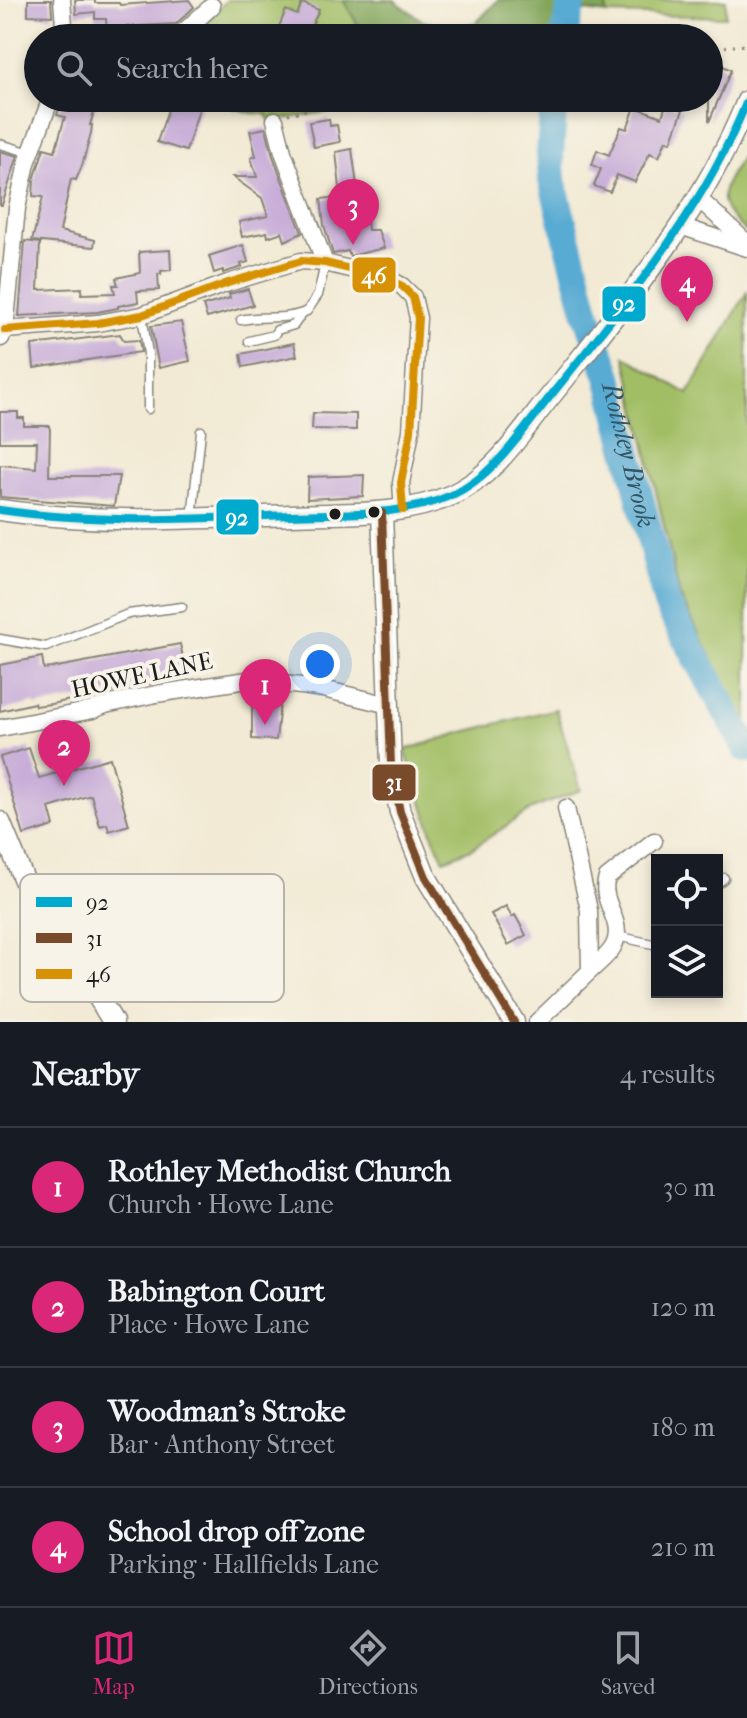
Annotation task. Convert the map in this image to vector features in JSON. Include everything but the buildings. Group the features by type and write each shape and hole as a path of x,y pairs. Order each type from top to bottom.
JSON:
{"street":[{"path":"62,0 64,24"},
{"path":"192,24 212,6"},
{"path":"0,510 81,517 192,520 382,513 453,495 481,477 517,437 613,316 698,198 747,101"},
{"path":"46,112 31,153 17,208 2,334 142,315 289,263 325,263 387,278 402,286 416,305 418,331 411,431 401,483 403,510"},
{"path":"275,120 283,152 325,263"},
{"path":"698,198 747,246"},
{"path":"680,226 747,246"},
{"path":"382,513 392,774 404,825 436,895 514,1022"},
{"name":"HOWE LANE","path":"0,728 156,694 247,680 319,688 389,705"},
{"path":"566,808 589,910 590,971"},
{"path":"0,822 21,874"},
{"path":"537,1022 612,949 617,936 616,922 605,895 605,883 614,870 645,842"},
{"path":"101,1002 113,1022"}],"lane":[{"path":"0,144 31,153"},
{"path":"249,341 274,335 277,330 294,325 311,308 318,295 325,263"},
{"path":"142,315 148,354 148,409"},
{"path":"241,320 301,315"},
{"path":"192,520 201,431"},
{"path":"0,639 46,647 128,614 182,607"},
{"path":"617,936 651,944"}],"path":[{"path":"723,47 747,45"},
{"path":"275,120 295,112"}],"green space":[{"path":"227,0 343,0 358,24 204,24"},
{"path":"343,0 394,0 423,21 435,24 358,24"},
{"path":"498,0 605,0 607,14 563,8 559,24 471,24 476,23"},
{"path":"605,0 726,0 726,17 607,14"},
{"path":"248,112 327,112 270,121 267,114"},
{"path":"747,147 747,232 726,210 723,192"},
{"path":"747,292 747,727 680,596 625,356 688,394"},
{"path":"556,709 581,790 532,809 471,849 444,860 434,839 405,750"}],"waterway":[{"name":"Rothley Brook","path":"567,24 573,0"},
{"name":"Rothley Brook","path":"553,112 552,180 587,314 609,376 667,604 747,749"}],"transit line":[{"name":"92","path":"0,510 72,517 145,519 372,512 432,502 467,487 508,450 661,254 708,180 747,101"},
{"name":"46","path":"5,330 98,323 142,315 228,283 301,261 325,263 387,278 413,297 418,318 411,431 401,483 403,510"},
{"name":"31","path":"382,513 391,765 400,812 426,877 514,1022"}],"place":[{"name":"Woodman's Stroke","path":"353,245"},
{"name":"School drop off zone","path":"687,322"},
{"name":"Rothley Methodist Church","path":"265,725"},
{"name":"Babington Court","path":"64,786"}]}
